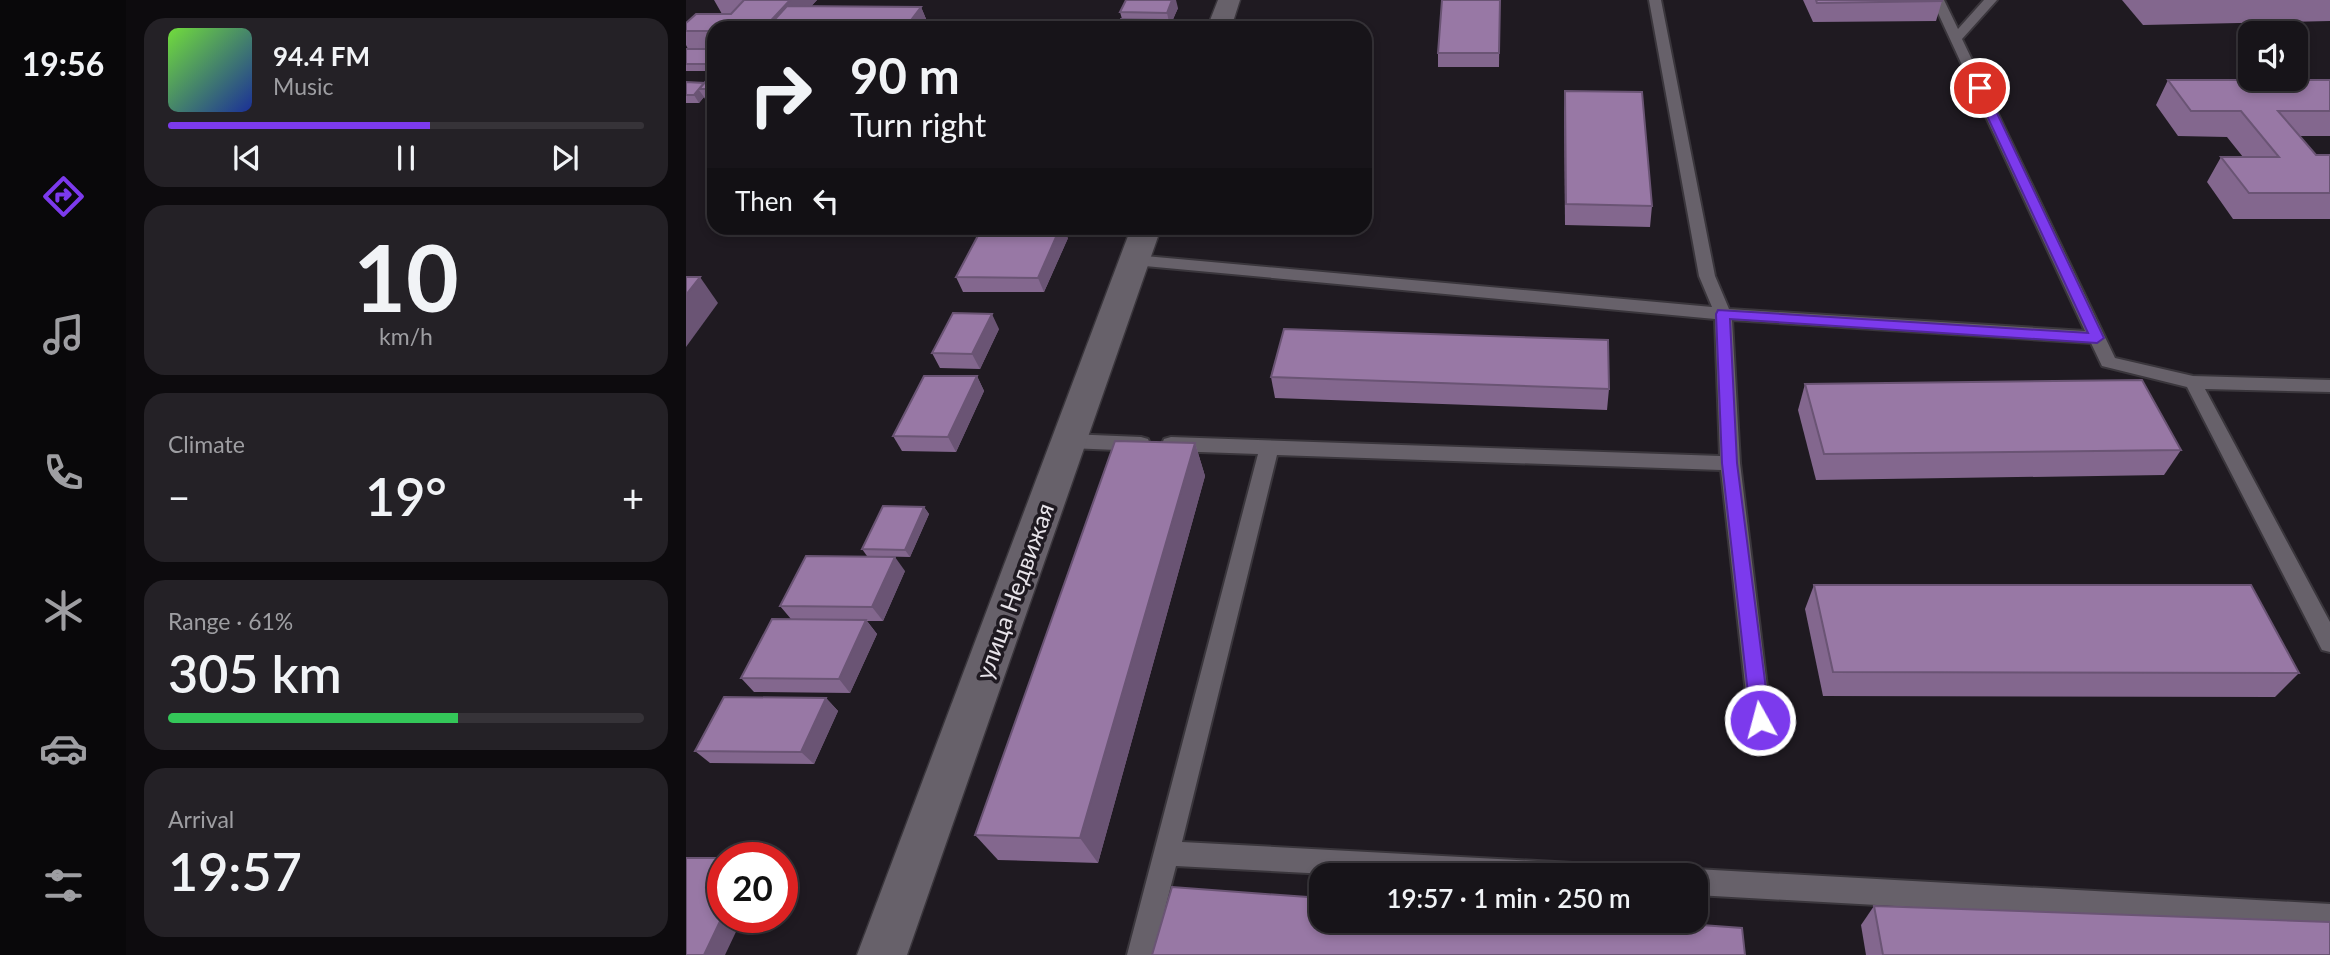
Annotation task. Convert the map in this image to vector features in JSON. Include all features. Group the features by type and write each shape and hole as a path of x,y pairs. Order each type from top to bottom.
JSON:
{"street":[{"path":"1222,21 1229,0"},
{"name":"улица Недвижая","path":"882,955 1140,244"}],"lane":[{"path":"1656,0 1707,276 1723,314 1730,463 1760,720"},
{"path":"1938,0 2108,362 2193,382 2330,386"},
{"path":"1956,38 1991,0"},
{"path":"1140,244 1723,314 2097,338"},
{"path":"2193,382 2330,643"},
{"path":"1069,441 1730,463"},
{"path":"1140,955 1269,448"},
{"path":"1167,853 1352,863"},
{"path":"1708,883 2330,917"}],"building":[{"path":"744,0 790,0 770,21 707,21 707,31 686,31 686,23 696,14 731,14"},
{"path":"1126,0 1172,0 1167,13 1120,12"},
{"path":"1442,0 1500,0 1499,53 1438,53"},
{"path":"1816,0 1942,0 1942,1 1817,3"},
{"path":"787,6 921,7 910,21 773,21"},
{"path":"1121,19 1163,20 1162,21 1120,21"},
{"path":"686,49 707,49 707,64 686,64"},
{"path":"707,80 707,89 699,89"},
{"path":"2168,80 2238,80 2238,91 2308,91 2308,80 2330,80 2330,111 2278,111 2316,155 2330,155 2330,193 2249,193 2221,157 2279,157 2241,111 2191,111"},
{"path":"686,82 704,83 694,95 686,95"},
{"path":"1565,91 1642,92 1652,206 1566,204"},
{"path":"978,235 1057,235 1038,278 956,277"},
{"path":"686,277 700,277 686,295"},
{"path":"953,313 992,314 972,354 932,353"},
{"path":"1284,329 1608,340 1609,389 1271,377"},
{"path":"924,376 977,376 948,437 893,436"},
{"path":"2142,380 2181,450 1824,454 1805,384"},
{"path":"1115,441 1195,443 1080,838 975,835"},
{"path":"883,506 924,507 905,550 862,549"},
{"path":"806,556 895,557 872,607 780,606"},
{"path":"1814,585 2251,585 2299,673 1833,672"},
{"path":"772,619 866,620 839,679 741,678"},
{"path":"724,697 826,698 801,752 695,751"},
{"path":"686,858 707,858 707,933 714,933 704,955 686,955"},
{"path":"1172,887 1309,897 1309,933 1708,933 1708,926 1742,928 1745,955 1152,955"},
{"path":"1874,906 2330,922 2330,955 1883,955"}],"route":[{"path":"1760,720 1730,463 1723,314 2097,338 1980,88"}]}
